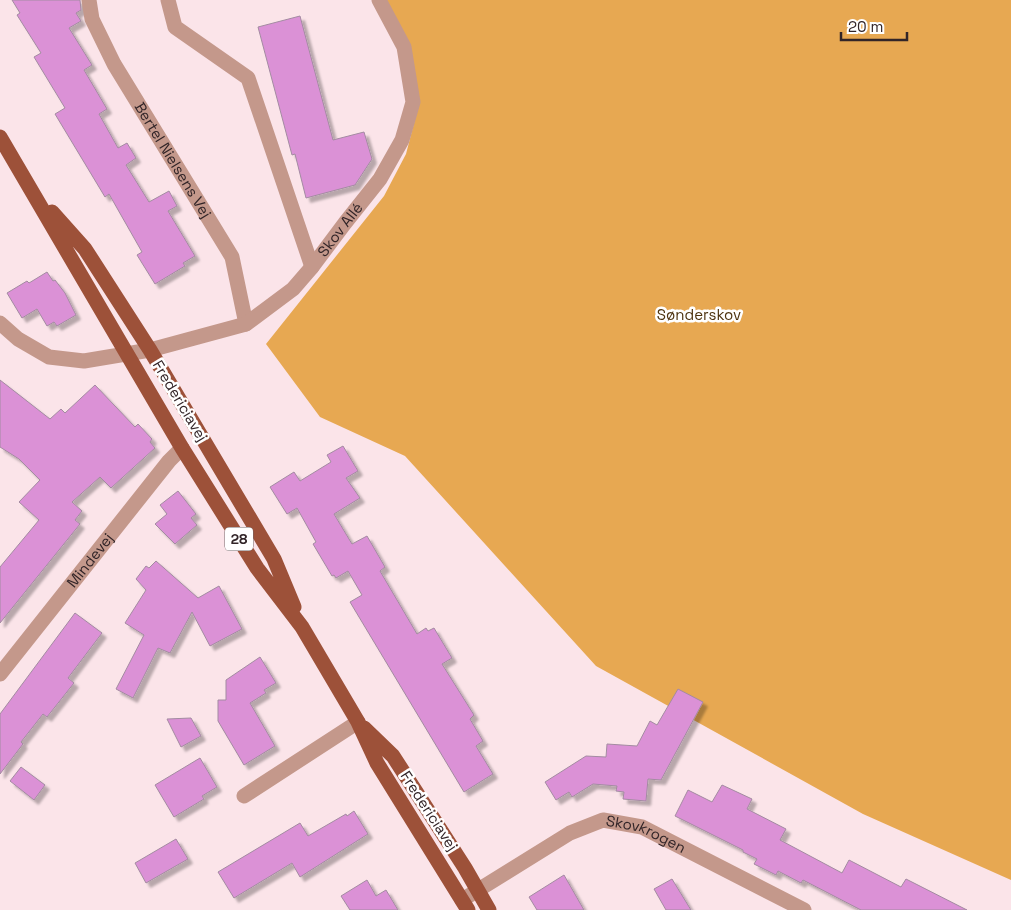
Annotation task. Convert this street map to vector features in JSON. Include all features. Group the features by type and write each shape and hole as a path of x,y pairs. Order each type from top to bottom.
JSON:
{"main road":[{"name":"Fredericiavej","path":"0,137 182,448 257,568 302,627 358,722 377,763 465,905"},
{"name":"Fredericiavej","path":"33,191 85,249 150,350 274,559 302,627"},
{"name":"Fredericiavej","path":"358,722 393,756 465,868 489,910"}],"street":[{"name":"Bertel Nielsens Vej","path":"89,0 92,19 114,64 232,257 246,324"},
{"path":"168,0 174,27 248,78 312,267"},
{"name":"Skov Allé","path":"0,323 18,339 49,357 84,361 150,350 246,324 293,289 380,180 402,140 413,102 404,48 378,0"},
{"name":"Mindevej","path":"0,674 169,461 182,448"},
{"path":"244,796 358,722"},
{"name":"Skovkrogen","path":"465,905 478,890 570,833 603,820 642,827 804,910"}],"green space":[{"name":"Sønderskov","path":"385,0 1011,0 1011,880 863,814 596,666 405,456 320,417 266,344 384,196 406,154 420,100"}],"building":[{"path":"12,0 80,0 81,10 76,13 81,21 69,28 92,65 84,70 107,109 99,114 118,148 127,143 136,158 126,165 149,202 169,191 177,206 168,211 195,256 183,263 185,266 155,284 137,255 142,252 109,194 105,197 55,114 65,108 34,57 41,53 17,15 20,13"},
{"path":"300,16 333,140 364,132 372,159 355,185 306,198 295,154 292,155 258,27"},
{"path":"47,272 65,293 76,315 57,326 54,322 47,326 37,309 22,318 7,293"},
{"path":"0,380 50,419 61,409 65,413 95,385 135,427 138,424 152,439 150,442 155,448 111,488 100,477 72,502 82,511 75,520 80,524 0,623 0,567 39,520 19,502 40,480 19,459 0,447"},
{"path":"343,446 358,471 346,478 360,498 334,514 352,544 367,536 385,567 380,571 417,634 426,628 428,631 434,628 452,658 442,664 474,715 470,719 483,741 476,746 493,774 464,792 350,602 362,595 348,571 336,578 334,575 332,576 313,544 316,542 297,508 287,514 270,487 294,472 300,481 331,462 327,455"},
{"path":"178,491 196,514 191,518 197,525 175,544 155,524 167,514 160,505"},
{"path":"156,561 198,598 219,586 242,629 210,646 192,612 170,653 158,648 133,698 116,689 144,635 125,623 146,590 136,579 146,566 149,568"},
{"path":"75,613 102,633 68,678 74,683 47,717 43,714 21,742 23,744 0,774 0,714"},
{"path":"260,657 276,683 264,690 266,693 250,703 275,746 244,765 218,721 218,700 226,700 226,680"},
{"path":"678,689 703,702 661,780 648,779 646,801 623,799 624,792 616,791 617,786 593,784 572,797 569,792 556,800 545,782 586,756 606,757 607,744 637,746 650,721 657,725"},
{"path":"191,718 201,736 181,747 167,719"},
{"path":"200,758 217,787 202,796 204,799 174,817 155,785"},
{"path":"21,767 45,785 34,800 10,781"},
{"path":"722,785 752,799 747,809 786,829 780,840 842,873 849,860 901,887 906,879 967,910 861,910 803,880 801,883 778,871 776,875 754,864 757,859 743,852 743,850 675,816 688,790 712,802"},
{"path":"354,811 368,834 300,877 292,863 234,898 218,872 300,823 308,836"},
{"path":"176,839 188,859 146,883 135,863"},
{"path":"564,875 584,910 537,910 529,897"},
{"path":"672,879 691,910 666,910 654,889"},
{"path":"367,880 376,896 386,890 398,910 350,910 341,896"}]}
